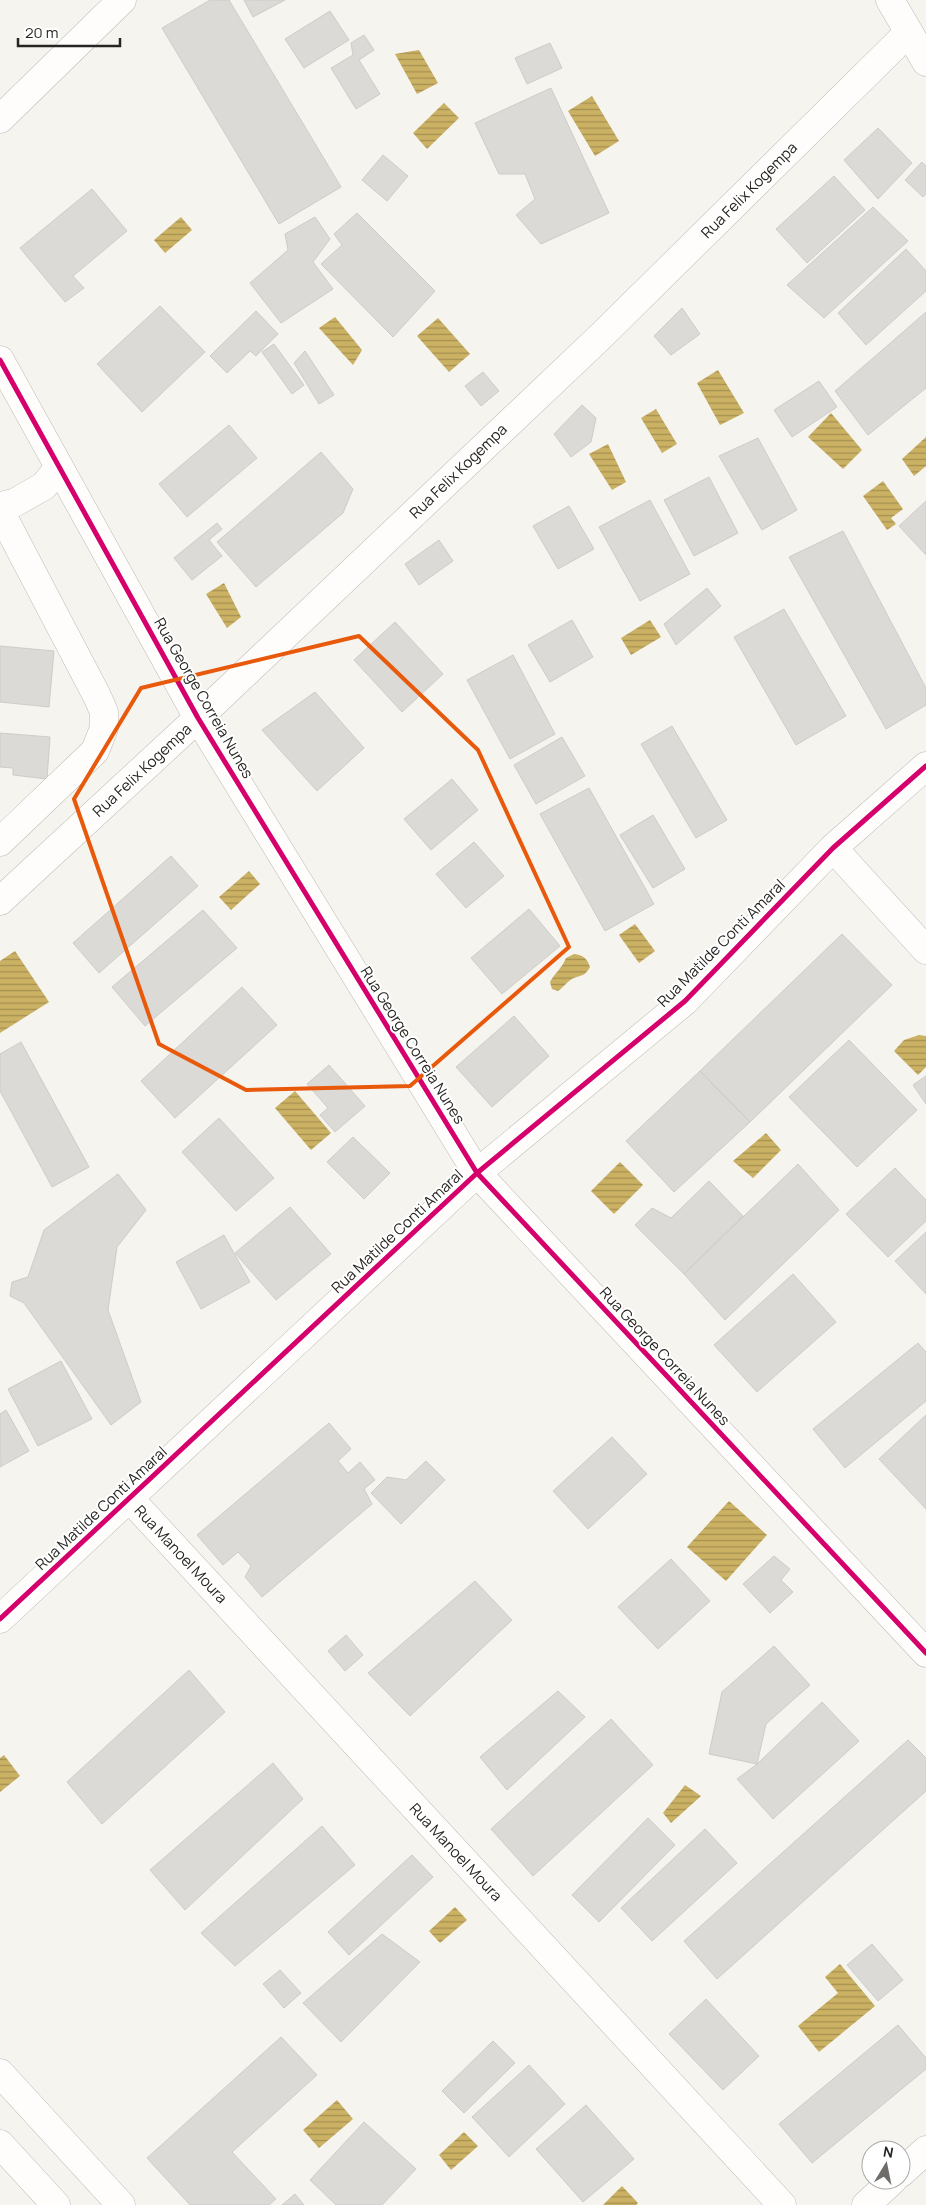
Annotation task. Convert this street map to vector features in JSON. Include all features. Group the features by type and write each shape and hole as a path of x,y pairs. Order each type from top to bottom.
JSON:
{"street":[{"path":"0,119 122,0"},
{"path":"890,0 926,62"},
{"name":"Rua Felix Kogempa","path":"0,901 198,718 600,337 908,33"},
{"name":"Rua George Correia Nunes","path":"0,360 198,718 477,1173 926,1653"},
{"path":"0,506 14,503 44,486 59,466"},
{"path":"0,511 104,712 104,728 95,751 0,842"},
{"name":"Rua Matilde Conti Amaral","path":"0,1620 477,1173 685,1001 832,848 926,766"},
{"path":"832,848 926,950"},
{"name":"Rua Manoel Moura","path":"130,1499 782,2205"},
{"path":"0,2073 121,2205"},
{"path":"0,2144 56,2205"},
{"path":"911,2164 926,2150"},
{"path":"866,2205 883,2190"}],"highlighted area":[{"path":"359,636 478,750 569,947 410,1086 246,1090 159,1044 74,799 141,688"}],"shaded area":[{"path":"419,50 438,83 417,94 395,54"},
{"path":"592,96 619,141 595,156 568,111"},
{"path":"444,103 459,118 427,149 413,133"},
{"path":"181,217 192,230 165,253 154,240"},
{"path":"335,317 362,350 353,365 319,328"},
{"path":"438,318 470,354 449,372 417,336"},
{"path":"718,370 744,413 720,425 697,383"},
{"path":"656,409 677,444 662,453 641,418"},
{"path":"831,413 862,450 843,469 808,437"},
{"path":"926,437 926,466 914,476 902,459"},
{"path":"608,444 626,482 612,490 589,454"},
{"path":"883,481 903,509 891,518 896,524 887,530 863,496"},
{"path":"224,583 241,617 227,628 206,594"},
{"path":"650,620 661,637 631,655 621,638"},
{"path":"249,871 260,884 231,910 219,897"},
{"path":"635,924 655,951 639,963 619,935"},
{"path":"15,951 49,1002 0,1033 0,961"},
{"path":"574,954 586,959 590,967 587,972 570,980 558,991 552,989 550,982 566,958"},
{"path":"919,1035 926,1036 926,1067 918,1075 894,1051 904,1040"},
{"path":"295,1091 331,1133 311,1150 275,1108"},
{"path":"766,1133 781,1150 753,1178 733,1161"},
{"path":"620,1162 643,1185 614,1214 591,1191"},
{"path":"729,1501 767,1535 726,1581 687,1547"},
{"path":"4,1755 20,1776 0,1792 0,1758"},
{"path":"685,1785 701,1796 671,1823 663,1813"},
{"path":"455,1907 467,1920 440,1943 429,1931"},
{"path":"840,1964 875,2006 819,2052 798,2026 838,1993 825,1977"},
{"path":"337,2100 353,2119 319,2148 303,2130"},
{"path":"464,2132 478,2146 451,2170 439,2155"},
{"path":"622,2186 638,2203 636,2205 603,2205"}],"building":[{"path":"210,0 229,0 341,187 279,224 162,28"},
{"path":"244,0 285,0 253,17"},
{"path":"330,11 349,40 304,68 285,39"},
{"path":"364,35 374,50 359,60 380,94 356,109 331,68 353,55 351,43"},
{"path":"550,43 562,68 527,84 515,58"},
{"path":"551,88 609,213 541,244 516,215 535,199 525,174 499,174 475,123"},
{"path":"878,128 912,163 878,199 844,160"},
{"path":"383,155 408,176 387,201 362,180"},
{"path":"922,162 926,166 926,194 923,197 905,180"},
{"path":"834,176 865,210 807,263 776,229"},
{"path":"92,189 127,231 73,276 84,288 65,302 20,248"},
{"path":"873,207 908,241 824,318 787,285"},
{"path":"357,213 435,291 393,337 321,264 342,245 334,234"},
{"path":"315,217 330,239 313,262 333,289 281,323 250,283 288,250 285,234"},
{"path":"906,249 926,271 926,291 866,345 838,313"},
{"path":"160,306 205,352 142,412 97,364"},
{"path":"682,308 700,334 671,355 654,336"},
{"path":"256,311 278,334 256,356 250,351 227,373 210,356"},
{"path":"926,312 926,388 868,435 835,391"},
{"path":"274,344 304,385 292,394 262,352"},
{"path":"305,351 334,395 319,404 294,363"},
{"path":"483,372 499,391 481,406 465,386"},
{"path":"819,381 837,407 792,437 774,410"},
{"path":"582,405 596,418 591,442 571,457 554,434"},
{"path":"229,425 257,458 187,517 159,484"},
{"path":"758,438 797,510 762,530 719,456"},
{"path":"321,452 353,489 343,513 256,587 217,542"},
{"path":"709,477 738,533 694,556 664,500"},
{"path":"650,500 690,574 640,601 599,527"},
{"path":"926,501 926,555 899,526"},
{"path":"569,506 594,549 558,569 533,526"},
{"path":"217,523 222,529 209,540 222,556 192,580 174,558"},
{"path":"843,531 926,688 926,705 886,729 789,557"},
{"path":"439,540 453,561 419,585 405,564"},
{"path":"707,588 721,606 676,645 664,624"},
{"path":"784,609 846,716 796,745 734,637"},
{"path":"572,620 593,657 550,682 528,645"},
{"path":"395,622 443,674 402,712 354,660"},
{"path":"0,646 54,651 49,707 0,702"},
{"path":"513,655 555,734 510,759 467,680"},
{"path":"315,692 364,748 317,791 262,730"},
{"path":"672,726 727,820 696,838 641,744"},
{"path":"0,733 50,737 47,779 13,775 13,768 0,767"},
{"path":"562,737 585,776 536,804 514,765"},
{"path":"452,779 478,810 431,850 404,819"},
{"path":"589,788 654,904 605,931 540,814"},
{"path":"653,815 685,869 653,888 620,835"},
{"path":"474,842 504,876 466,908 436,874"},
{"path":"171,856 198,886 99,973 73,943"},
{"path":"529,909 560,946 502,994 471,958"},
{"path":"203,910 237,948 145,1026 112,987"},
{"path":"842,934 892,985 750,1122 700,1071"},
{"path":"242,987 277,1025 175,1118 141,1081"},
{"path":"514,1016 549,1056 492,1107 456,1067"},
{"path":"849,1040 917,1110 857,1167 789,1097"},
{"path":"21,1042 89,1167 52,1187 0,1091 0,1054"},
{"path":"329,1065 365,1106 335,1132 320,1115 328,1108 307,1084"},
{"path":"700,1071 750,1122 674,1192 626,1141"},
{"path":"926,1076 926,1104 913,1085"},
{"path":"219,1118 274,1178 236,1211 182,1152"},
{"path":"353,1137 390,1173 364,1199 327,1162"},
{"path":"798,1164 839,1210 725,1320 684,1274"},
{"path":"895,1168 926,1200 926,1221 888,1257 846,1214"},
{"path":"118,1174 146,1210 117,1247 108,1310 141,1402 111,1425 24,1303 10,1296 12,1282 28,1277 44,1230"},
{"path":"709,1181 743,1216 684,1274 635,1225 652,1208 671,1218"},
{"path":"290,1207 331,1254 276,1300 235,1253"},
{"path":"926,1232 926,1294 895,1261"},
{"path":"224,1235 250,1282 201,1309 176,1262"},
{"path":"793,1274 836,1322 757,1392 714,1345"},
{"path":"918,1343 926,1352 926,1401 845,1468 813,1429"},
{"path":"61,1361 92,1419 38,1446 8,1389"},
{"path":"6,1410 29,1451 0,1467 0,1414"},
{"path":"926,1415 926,1509 879,1459"},
{"path":"329,1423 351,1449 338,1461 348,1473 360,1462 375,1480 364,1489 372,1504 262,1597 245,1577 251,1566 238,1552 223,1565 197,1535"},
{"path":"612,1437 647,1474 588,1529 553,1491"},
{"path":"426,1461 445,1480 401,1524 371,1493 387,1477 406,1480"},
{"path":"774,1556 790,1569 781,1580 793,1592 770,1613 743,1584"},
{"path":"671,1559 710,1601 658,1649 618,1607"},
{"path":"475,1581 512,1620 410,1716 368,1673"},
{"path":"346,1635 363,1655 345,1671 328,1651"},
{"path":"774,1646 810,1685 766,1724 757,1764 709,1754 722,1692"},
{"path":"189,1670 225,1712 102,1824 67,1782"},
{"path":"558,1691 585,1717 507,1790 480,1757"},
{"path":"822,1702 859,1741 773,1819 737,1779 757,1764"},
{"path":"611,1719 653,1765 533,1876 491,1829"},
{"path":"908,1740 926,1758 926,1791 717,1979 684,1941"},
{"path":"273,1763 303,1799 185,1910 150,1870"},
{"path":"648,1818 675,1845 599,1922 572,1895"},
{"path":"322,1826 355,1865 235,1966 201,1933"},
{"path":"705,1829 737,1863 652,1941 621,1908"},
{"path":"412,1855 433,1877 349,1955 328,1932"},
{"path":"382,1934 420,1962 341,2042 303,2003"},
{"path":"872,1944 903,1980 878,2001 847,1965"},
{"path":"280,1970 301,1993 284,2008 263,1984"},
{"path":"706,1999 759,2056 723,2090 669,2034"},
{"path":"898,2025 926,2058 926,2069 812,2163 779,2124"},
{"path":"281,2037 317,2075 232,2152 276,2199 269,2205 190,2205 147,2158"},
{"path":"493,2041 515,2063 464,2113 442,2091"},
{"path":"529,2065 565,2104 509,2157 472,2117"},
{"path":"586,2105 634,2159 583,2202 536,2149"},
{"path":"364,2122 416,2169 382,2205 336,2205 310,2180"},
{"path":"295,2194 304,2205 282,2205"}],"cycle path":[{"path":"0,360 198,718 477,1173 926,1653"},
{"path":"0,1619 477,1173 685,1001 833,848 926,766"}]}
